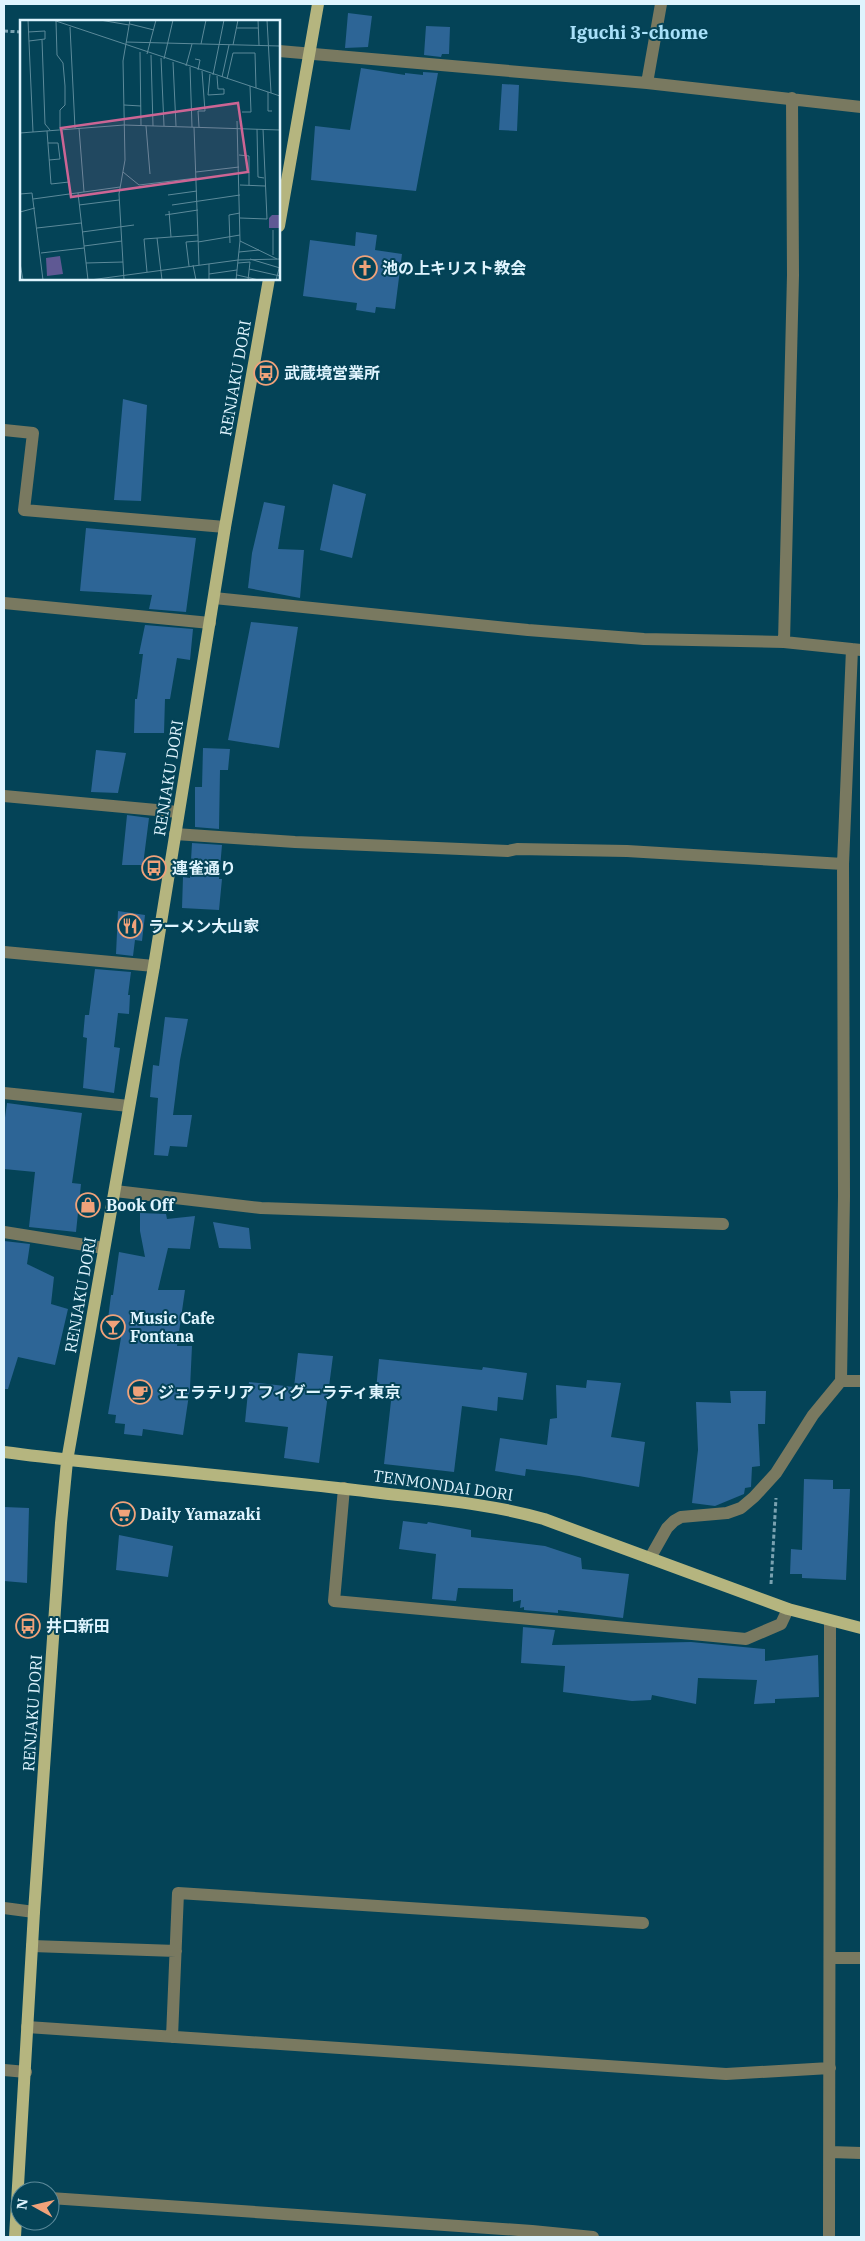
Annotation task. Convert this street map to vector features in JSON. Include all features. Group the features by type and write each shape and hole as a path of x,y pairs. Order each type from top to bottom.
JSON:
{"main road":[{"path":"280,220 318,4"},
{"name":"RENJAKU DORI","path":"20,2181 34,1912 67,1461 154,966 225,528 269,280"},
{"name":"TENMONDAI DORI","path":"4,1452 67,1461 344,1488 505,1508 544,1519 788,1609 861,1628"}],"street":[{"path":"647,83 661,4"},
{"path":"280,51 647,83 861,107"},
{"path":"784,642 792,285 792,98"},
{"path":"4,430 33,433 24,510 225,528"},
{"path":"214,598 417,620 644,639 784,642 857,649 843,864 844,1196 842,1381 813,1415 776,1473 754,1497 741,1508 727,1513 681,1517 674,1521 666,1528 650,1558"},
{"path":"4,603 210,623"},
{"path":"4,796 178,812"},
{"path":"175,834 295,842 499,851 517,849 627,851 843,864"},
{"path":"4,952 154,966"},
{"path":"4,1093 129,1106"},
{"path":"115,1191 261,1208 723,1224"},
{"path":"4,1232 104,1248"},
{"path":"842,1381 861,1381"},
{"path":"344,1488 334,1601 746,1639 781,1624 788,1609"},
{"path":"829,2237 830,1621"},
{"path":"172,2037 178,1893 643,1924"},
{"path":"4,1908 34,1912"},
{"path":"32,1946 176,1951"},
{"path":"830,1958 861,1958"},
{"path":"27,2027 726,2074 830,2068"},
{"path":"4,2070 26,2072"},
{"path":"830,2152 861,2153"},
{"path":"60,2199 532,2231 593,2237"}],"path":[{"path":"4,31 20,32"},
{"path":"769,1602 776,1473"}],"building":[{"path":"348,13 372,16 368,47 345,48"},
{"path":"426,26 450,27 449,54 442,54 441,57 424,55"},
{"path":"361,68 405,75 405,73 423,75 423,72 438,73 416,191 311,180 315,126 350,130"},
{"path":"502,84 519,85 517,131 499,130"},
{"path":"356,232 377,235 375,250 402,254 395,309 376,307 375,313 356,310 357,303 303,296 310,240 355,246"},
{"path":"123,399 147,405 141,501 114,500"},
{"path":"333,484 366,494 352,558 320,550"},
{"path":"264,502 285,506 278,549 304,550 300,598 248,588 252,553"},
{"path":"86,528 196,538 186,612 149,609 152,595 80,591"},
{"path":"251,622 298,627 279,748 228,740"},
{"path":"145,625 193,629 190,660 177,658 170,699 165,699 164,733 134,733 135,699 137,699 143,654 139,654"},
{"path":"203,748 230,749 228,770 220,770 219,829 195,827 195,787 202,787"},
{"path":"96,750 126,753 118,793 91,792"},
{"path":"127,815 149,818 143,865 122,865"},
{"path":"192,843 222,845 219,879 222,879 219,910 182,908 183,877 190,878"},
{"name":"ラーメン大山家","path":"118,911 145,915 142,941 135,940 133,956 116,954"},
{"path":"95,969 131,972 128,995 130,995 129,1014 118,1013 114,1047 120,1048 114,1093 83,1088 87,1038 83,1037 85,1015 89,1015"},
{"path":"165,1017 188,1019 180,1060 173,1115 192,1115 187,1147 170,1146 168,1156 154,1155 158,1098 150,1097 153,1065 159,1066"},
{"path":"7,1103 82,1113 72,1183 81,1184 76,1232 29,1227 35,1172 4,1169 4,1125"},
{"path":"140,1213 166,1214 167,1219 195,1216 190,1249 168,1248 158,1290 185,1290 177,1346 192,1346 190,1388 183,1435 143,1429 142,1436 124,1434 125,1424 115,1423 116,1415 108,1414 124,1320 108,1319 111,1295 113,1295 119,1252 145,1257 140,1231"},
{"path":"213,1222 249,1228 251,1249 219,1248"},
{"path":"4,1241 30,1244 27,1264 54,1277 51,1304 68,1309 55,1365 18,1357 8,1389 4,1389"},
{"path":"298,1353 333,1356 319,1463 284,1458 288,1427 245,1422 249,1382 294,1387"},
{"path":"379,1359 482,1370 483,1367 527,1373 523,1400 498,1397 497,1411 462,1406 454,1472 384,1464 392,1392 376,1390"},
{"path":"587,1380 621,1383 611,1437 645,1442 639,1487 526,1469 525,1476 495,1471 500,1438 547,1445 550,1419 557,1418 556,1385 586,1388"},
{"path":"730,1391 766,1391 765,1424 758,1424 760,1466 752,1467 751,1487 745,1488 744,1494 715,1506 692,1503 698,1450 696,1402 731,1403"},
{"path":"804,1479 833,1480 833,1489 850,1489 846,1580 802,1578 802,1574 790,1574 791,1549 802,1550"},
{"path":"4,1507 29,1508 27,1583 4,1581"},
{"path":"403,1521 427,1524 428,1522 471,1530 471,1537 545,1546 581,1558 582,1569 629,1574 623,1618 558,1610 558,1613 524,1610 524,1607 520,1608 521,1600 513,1602 513,1589 458,1588 456,1601 432,1599 436,1554 399,1549"},
{"path":"119,1535 173,1546 168,1577 116,1570"},
{"path":"523,1627 555,1630 552,1645 691,1642 765,1649 765,1661 818,1655 819,1697 775,1699 775,1703 754,1704 757,1680 698,1678 696,1704 652,1695 651,1700 632,1701 563,1692 565,1666 521,1663"}],"place":[{"name":"池の上キリスト教会","path":"365,268"},
{"name":"武蔵境営業所","path":"266,373"},
{"name":"連雀通り","path":"154,868"},
{"name":"ラーメン大山家","path":"130,926"},
{"name":"Book Off","path":"88,1205"},
{"name":"Music Cafe Fontana","path":"113,1327"},
{"name":"ジェラテリア フィグーラティ東京","path":"140,1392"},
{"name":"Daily Yamazaki","path":"123,1514"},
{"name":"井口新田","path":"28,1626"}],"district":[{"name":"Iguchi 3-chome","path":"639,33"}]}
